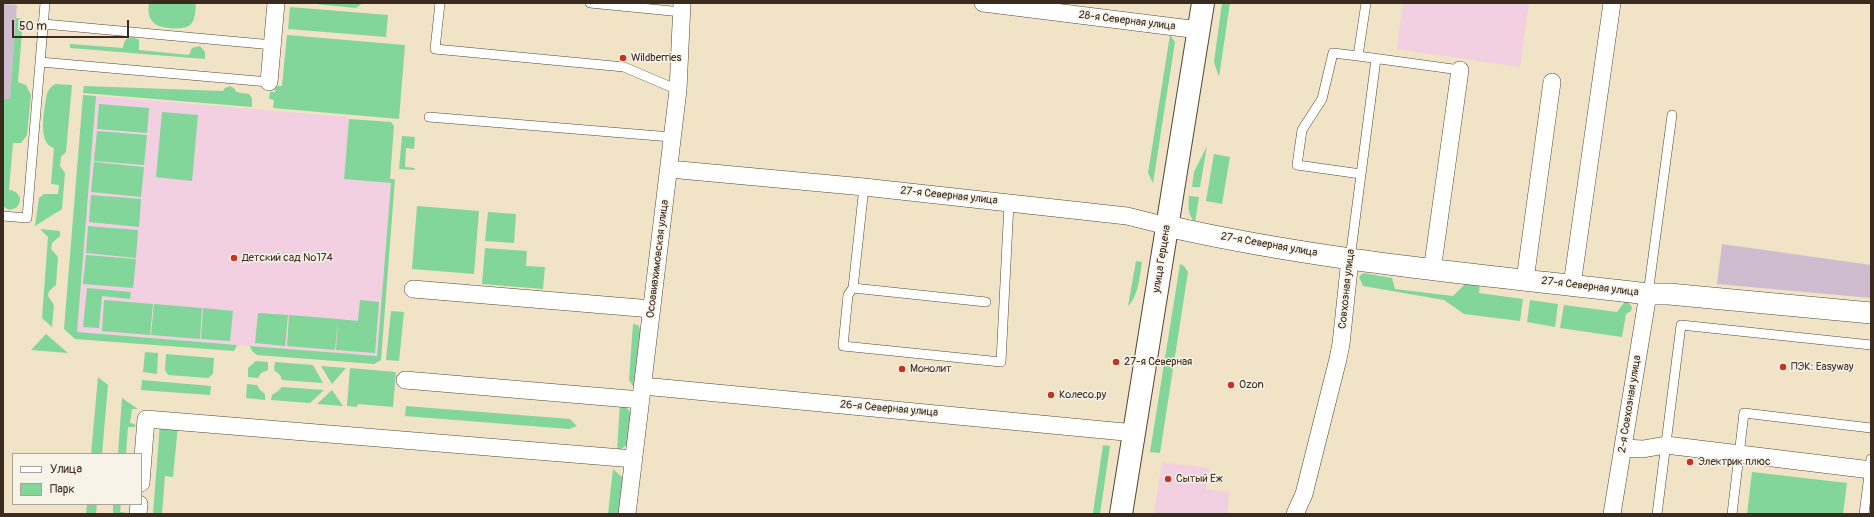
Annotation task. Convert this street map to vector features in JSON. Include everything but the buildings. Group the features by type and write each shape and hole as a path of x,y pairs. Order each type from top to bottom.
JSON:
{"main road":[{"name":"улица Герцена","path":"1120,514 1135,432 1203,3"}],"street":[{"path":"269,82 276,3"},
{"name":"28-я Северная улица","path":"983,3 1199,30"},
{"path":"1572,285 1612,3"},
{"name":"Осоавиахимовская улица","path":"627,514 671,137 678,90 682,7"},
{"path":"1432,271 1460,70"},
{"path":"1525,280 1552,82"},
{"name":"27-я Северная улица","path":"668,169 864,187 1127,216 1199,233 1350,259 1432,271 1648,294 1670,294 1871,313"},
{"name":"Совхозная улица","path":"1295,514 1304,494 1338,359 1350,259"},
{"path":"413,289 652,309"},
{"name":"2-я Совхозная улица","path":"1612,514 1648,294"},
{"name":"26-я Северная улица","path":"406,380 642,393 1135,432"},
{"path":"142,470 146,419 634,459"},
{"path":"1623,448 1643,449 1666,445 1739,454 1871,466"}],"lane":[{"path":"3,216 26,218 46,3"},
{"path":"440,3 435,50 624,67 678,90"},
{"path":"590,3 682,7"},
{"path":"1358,56 1366,3"},
{"path":"44,24 272,45"},
{"path":"1361,174 1297,165 1302,130 1322,99 1333,53 1460,70"},
{"name":"Совхозная улица","path":"1350,259 1376,59"},
{"path":"40,62 269,82"},
{"path":"1648,294 1672,115"},
{"path":"429,117 671,137"},
{"path":"864,187 854,288 848,295 843,346 1001,362 1009,203"},
{"path":"854,288 986,302"},
{"path":"1657,514 1680,325 1871,345"},
{"path":"1732,514 1744,413 1871,428"},
{"path":"1864,514 1871,466"}],"shaded area":[{"path":"1403,3 1529,3 1520,67 1397,49"},
{"path":"3,4 17,5 10,100 3,99"},
{"name":"Детский сад №174","path":"96,96 349,117 344,179 391,183 377,356 77,332"},
{"path":"1722,244 1871,265 1871,298 1717,284"},
{"path":"1162,462 1209,468 1206,489 1230,492 1227,514 1154,514"}],"green space":[{"path":"149,3 196,3 194,19 191,24 184,28 161,27 154,23 150,16"},
{"path":"306,3 363,3 356,8"},
{"path":"1222,3 1230,3 1219,77 1214,62"},
{"path":"290,7 388,15 386,37 288,29"},
{"path":"16,18 23,19 18,82 26,85 31,95 27,135 21,143 13,143 9,190 18,194 20,202 16,208 9,210 3,206 3,99 10,99"},
{"path":"287,35 405,45 399,119 273,108 274,100 269,99 270,92 275,92 276,86 282,86"},
{"path":"1170,35 1175,42 1153,183 1148,173"},
{"path":"133,37 139,40 139,50 189,55 192,48 200,46 205,52 205,59 70,48 70,44 123,48 125,40"},
{"path":"55,84 72,85 66,152 61,157 60,166 65,173 62,209 35,226 39,198 44,194 58,194 59,185 51,184 54,148 48,145 43,132 47,93"},
{"path":"84,86 223,91 225,88 230,86 235,89 236,92 249,94 252,98 252,107 83,93"},
{"path":"83,95 96,96 77,332 237,345 234,351 75,339 64,329"},
{"path":"99,104 149,108 147,133 97,129"},
{"path":"162,112 198,115 192,181 156,177"},
{"path":"349,119 391,122 394,126 390,179 395,179 381,360 374,364 257,355 252,351 250,346 377,356 391,183 344,179"},
{"path":"97,131 147,135 144,165 94,161"},
{"path":"402,136 415,137 414,149 406,148 405,167 415,168 414,170 399,169"},
{"path":"1207,146 1200,187 1192,187 1194,172"},
{"path":"1214,154 1230,157 1222,204 1206,201"},
{"path":"94,162 144,167 141,197 91,192"},
{"path":"91,195 141,199 139,227 89,222"},
{"path":"1189,196 1199,197 1195,223 1189,211"},
{"path":"417,206 479,211 474,274 412,269"},
{"path":"488,212 516,214 514,243 485,241"},
{"path":"88,226 138,230 136,258 86,253"},
{"path":"40,229 60,231 60,236 52,243 51,249 58,257 56,285 49,291 48,296 54,305 52,327 42,318 48,237"},
{"path":"485,248 527,251 526,266 545,267 543,289 482,284"},
{"path":"86,255 136,259 133,288 83,284"},
{"path":"1136,261 1142,262 1139,280 1134,298 1128,306"},
{"path":"1180,264 1184,266 1188,272 1160,453 1150,452"},
{"path":"1363,273 1392,278 1395,289 1453,296 1468,281 1480,282 1479,293 1523,299 1520,321 1464,314 1444,300 1363,286 1359,277"},
{"path":"87,288 131,292 130,299 102,296 99,328 83,327"},
{"path":"104,300 153,304 150,335 102,331"},
{"path":"360,300 379,302 375,353 336,350 338,319 358,321"},
{"path":"1530,300 1558,304 1555,327 1527,322"},
{"path":"1626,300 1632,307 1631,311 1626,314 1622,337 1560,328 1564,305 1617,312"},
{"path":"154,304 202,308 200,339 151,335"},
{"path":"203,308 233,311 230,341 201,339"},
{"path":"391,311 404,312 399,361 386,360"},
{"path":"258,313 288,315 285,346 255,343"},
{"path":"289,315 338,319 335,350 287,346"},
{"path":"633,324 638,325 641,331 636,383 633,386 629,380"},
{"path":"46,334 68,353 31,350"},
{"path":"145,352 158,353 157,374 143,372"},
{"path":"166,354 214,358 213,374 208,378 168,375 165,370"},
{"path":"256,361 268,362 268,370 261,373 258,378 248,377 248,368"},
{"path":"275,362 313,365 323,383 282,380 280,375 274,370"},
{"path":"321,366 346,368 332,384"},
{"path":"350,368 396,372 393,407 358,404 357,407 347,406"},
{"path":"98,377 108,385 102,453 91,453"},
{"path":"142,380 211,386 210,395 141,390"},
{"path":"247,384 257,385 265,394 265,400 246,398"},
{"path":"282,387 324,390 310,403 271,400 272,395"},
{"path":"332,390 343,406 317,404"},
{"path":"122,398 138,409 132,409 130,423 135,424 135,427 128,427 126,453 118,453"},
{"path":"620,404 627,408 632,415 627,445 617,452"},
{"path":"406,406 570,419 577,426 569,429 405,416"},
{"path":"160,423 178,425 173,477 165,476 162,514 153,514"},
{"path":"1103,445 1110,446 1100,514 1093,513"},
{"path":"613,469 623,478 619,514 608,514"},
{"path":"1752,472 1847,483 1843,514 1747,514"},
{"path":"87,505 97,505 96,514 86,514"},
{"path":"113,505 121,505 120,512 134,514 113,514"}],"place":[{"name":"Wildberries","path":"623,58"},
{"name":"Детский сад №174","path":"234,258"},
{"name":"27-я Северная","path":"1116,362"},
{"name":"ПЭК: Easyway","path":"1783,367"},
{"name":"Монолит","path":"902,369"},
{"name":"Ozon","path":"1231,385"},
{"name":"Колесо.ру","path":"1051,395"},
{"name":"Электрик плюс","path":"1690,462"},
{"name":"Сытый Ёж","path":"1168,479"}]}
